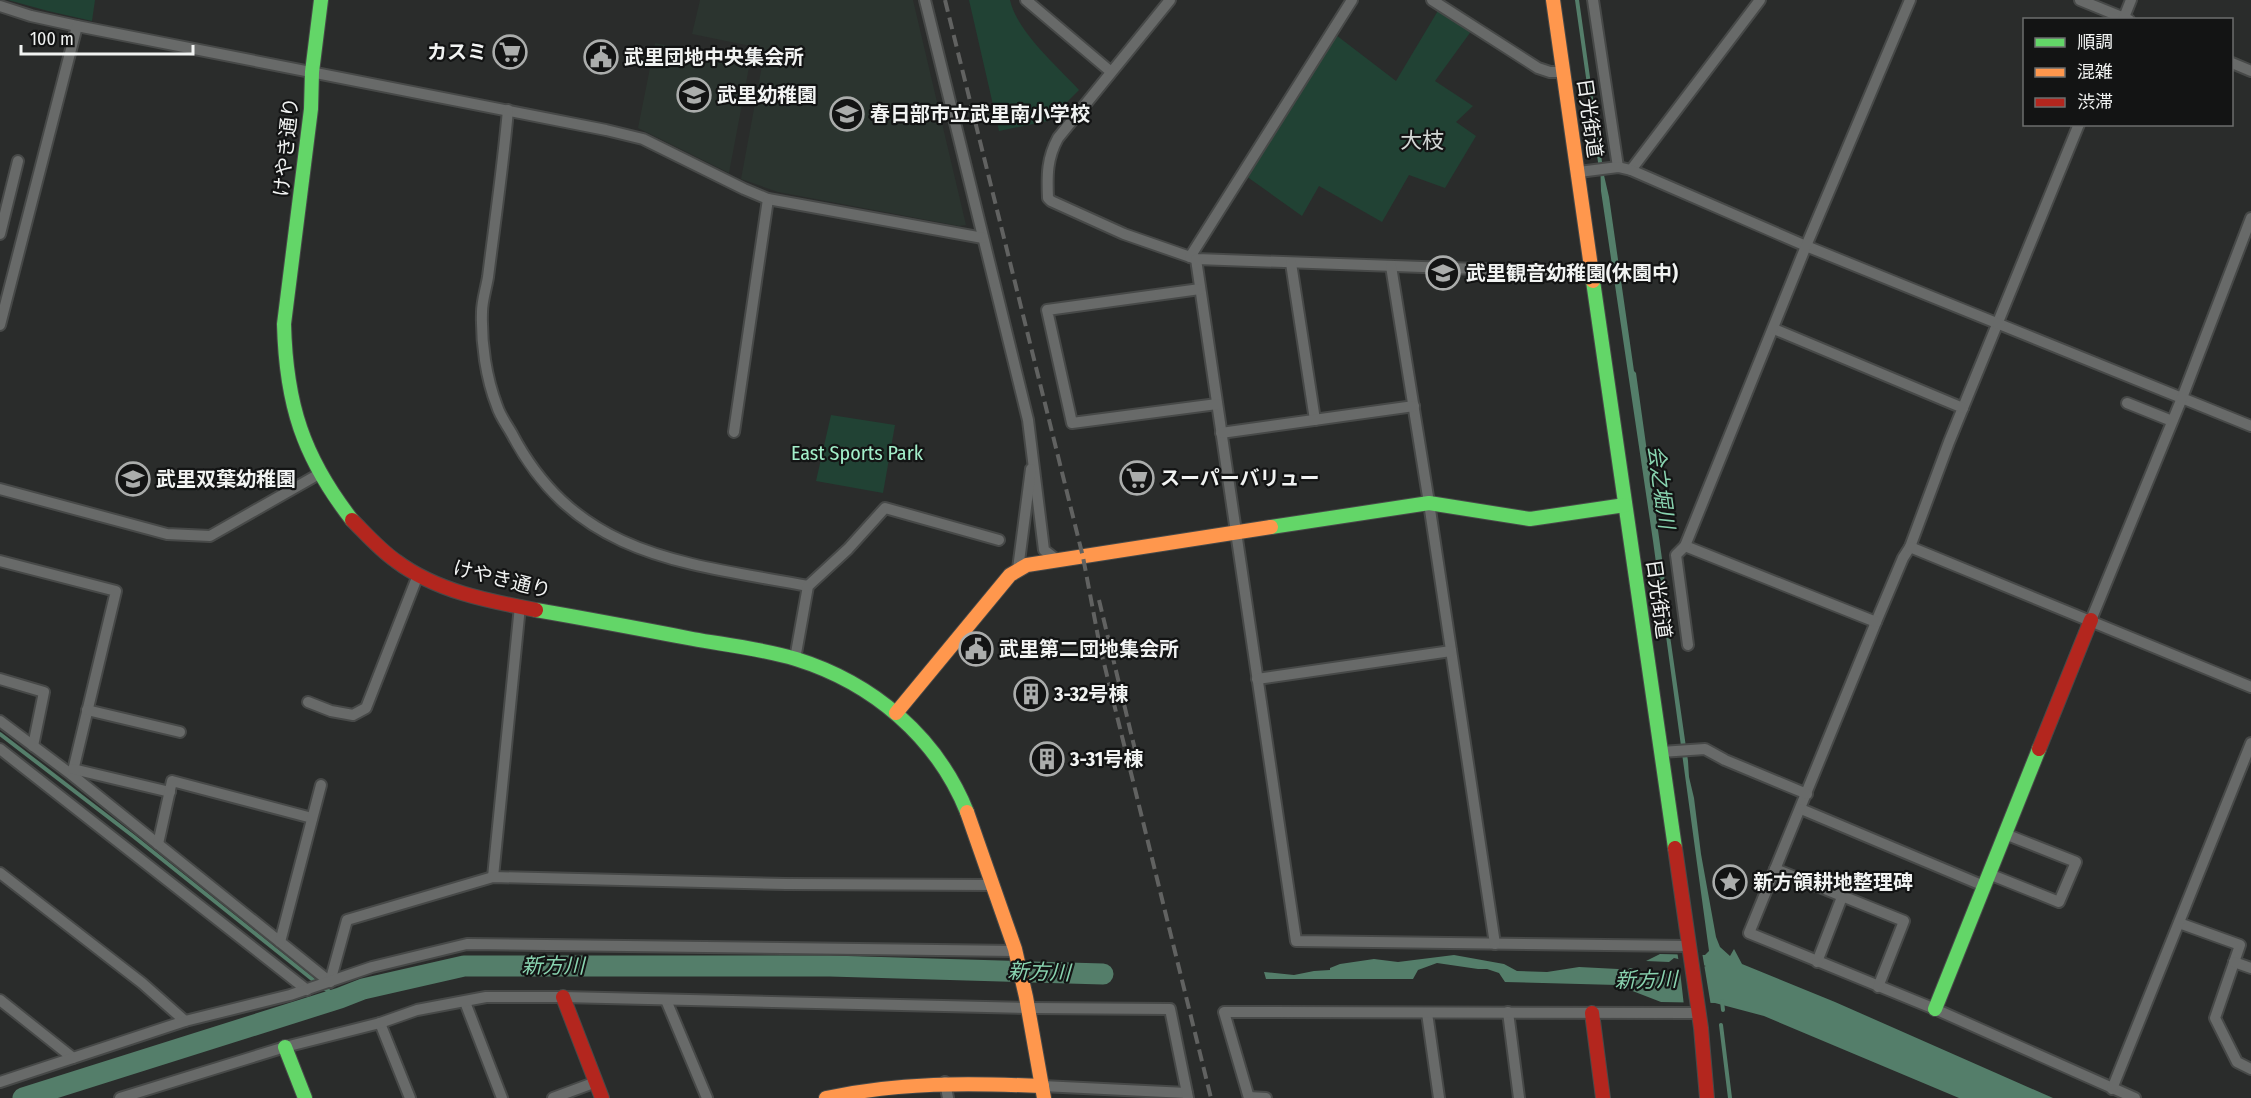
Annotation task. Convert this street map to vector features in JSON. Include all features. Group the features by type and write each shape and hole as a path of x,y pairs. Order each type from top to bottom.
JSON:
{"main road":[{"name":"けやき通り","path":"321,0 312,72 311,109 284,324 284,346 291,402 304,444 329,492 357,527 391,557 418,575 460,592 520,606 795,659 830,671 864,690 896,713 939,759 956,787 1017,955 1026,991 1043,1092"},
{"name":"日光街道","path":"1553,0 1564,72 1585,171 1593,273 1698,1011 1707,1098"},
{"path":"896,713 996,591 1018,569 1027,565 1235,531 1429,503 1530,519 1625,505"},
{"path":"1935,1009 2091,620"},
{"path":"562,997 602,1098"},
{"path":"1592,1012 1603,1098"},
{"path":"285,1047 305,1098"},
{"path":"826,1098 886,1087 945,1082 1043,1092"}],"street":[{"path":"925,0 1028,420 1044,550 1057,560"},
{"path":"1026,0 1110,71"},
{"path":"1170,0 1110,71 1058,138 1051,151 1047,171 1048,198 1124,234 1193,258 1593,273"},
{"path":"1353,0 1193,258 1200,289 1296,941 1688,948"},
{"path":"1432,0 1538,68 1550,72 1564,72"},
{"path":"1593,0 1616,168"},
{"path":"1631,170 1760,0"},
{"path":"1688,645 1676,555 1685,546 1806,246 1910,0"},
{"path":"2080,0 2123,18"},
{"path":"2125,18 2130,0"},
{"path":"0,6 31,16 77,26 596,127 643,139 768,199 982,238"},
{"path":"0,325 77,26"},
{"path":"2233,63 2251,71"},
{"path":"508,110 482,313 485,356 496,405 524,458 563,502 593,527 634,548 677,561 808,586"},
{"path":"2078,126 1996,324 1910,547 1903,558 1876,622 1749,933 1935,1009 2135,1098"},
{"path":"0,234 18,161"},
{"path":"1585,171 1616,168 1631,170 1806,246 2251,426"},
{"path":"734,432 768,199"},
{"path":"2091,620 2182,398 2251,218"},
{"path":"1291,262 1316,420"},
{"path":"1391,266 1495,944"},
{"path":"1200,289 1047,310 1072,423 1217,404"},
{"path":"1774,329 1963,408"},
{"path":"2127,403 2172,421"},
{"path":"1221,433 1414,406"},
{"path":"1018,569 1033,451"},
{"path":"0,489 167,534 210,536 319,474"},
{"path":"795,659 808,586 848,549 885,508 999,540"},
{"path":"1685,546 1876,622"},
{"path":"1910,547 2251,687"},
{"path":"0,561 116,591 73,772"},
{"path":"308,702 331,711 353,715 366,708 418,575"},
{"path":"493,878 520,606"},
{"path":"1257,679 1451,651"},
{"path":"0,679 44,692 33,746"},
{"path":"87,710 180,732"},
{"path":"0,721 73,772 158,844 330,982"},
{"path":"2112,1089 2251,743"},
{"path":"0,749 307,990"},
{"path":"1661,752 1705,749 1725,760 1807,794"},
{"path":"73,772 170,792"},
{"path":"158,844 172,781 312,818"},
{"path":"280,942 321,785"},
{"path":"1801,808 1987,880 2059,902 2076,862 2004,834"},
{"path":"1775,869 1904,921 1878,987"},
{"path":"0,873 142,983 185,1021"},
{"path":"330,982 347,920 493,878 786,884 993,885"},
{"path":"1817,962 1842,897"},
{"path":"2179,923 2240,945 2215,1018 2237,1062 2251,1069"},
{"path":"0,1082 185,1021 307,990 372,967 466,944 1017,955"},
{"path":"2234,962 2251,968"},
{"path":"120,1098 285,1047 380,1023 417,1010 486,997 1170,1009 1187,1096 1043,1092"},
{"path":"0,1000 73,1058"},
{"path":"666,1000 707,1098"},
{"path":"465,1002 502,1098"},
{"path":"1266,1098 1249,1098 1224,1012 1698,1011"},
{"path":"1508,1012 1519,1098"},
{"path":"1427,1013 1439,1098"},
{"path":"380,1023 410,1098"},
{"path":"553,1098 596,1082"},
{"path":"945,1082 948,1098"}],"shaded area":[{"name":"春日部市立武里南小学校","path":"700,0 913,0 966,225 959,226 778,192 741,179 765,49 692,34"},
{"name":"武里幼稚園","path":"655,43 750,62 729,173 638,128"}],"green space":[{"path":"8,0 95,0 92,21"},
{"path":"969,0 1010,0 1014,12 1029,36 1079,90 1048,121 999,131"},
{"path":"1439,9 1472,30 1435,81 1473,106 1456,122 1476,136 1445,188 1409,175 1382,222 1319,186 1302,216 1246,176 1336,35 1396,81"},
{"name":"East Sports Park","path":"831,415 895,425 883,493 816,481"}],"water":[{"path":"1600,158 1609,197 1636,373 1689,777 1716,937 1720,947 1730,956 1734,949 1742,964 1835,1002 2053,1098 1959,1098 1764,1016 1715,1003 1661,1002 1617,985 1505,982 1499,973 1487,969 1437,963 1418,970 1413,979 1266,979 1264,972 1294,975 1330,970 1340,964 1374,959 1398,962 1454,955 1504,964 1517,971 1547,972 1579,967 1618,969 1623,973 1630,968 1668,974 1706,966 1674,958 1669,962 1646,961 1660,954 1705,955 1709,951 1653,541 1601,191"}],"pier":[{"path":"1677,951 1702,952 1711,1006 1684,1006 1680,971 1695,966 1679,963"}],"waterway":[{"name":"会之堀川","path":"1577,0 1601,169"},
{"path":"0,734 133,836 322,987 340,998"},
{"name":"新方川","path":"23,1098 363,989 464,966 830,966 1103,974"},
{"path":"1722,1001 1723,1010"},
{"path":"1721,1025 1730,1098"}],"railway":[{"path":"945,0 1083,557 1100,647 1211,1098"},
{"path":"1099,600 1137,758"}],"traffic: fast":[{"path":"321,0 312,72 311,109 284,324 285,353 293,405 309,451 335,497 352,520"},
{"path":"1593,281 1675,848"},
{"path":"1271,527 1429,503 1530,519 1625,505"},
{"path":"536,610 771,652 824,669 851,682 899,716 938,760 967,812"},
{"path":"1935,1009 2039,749"},
{"path":"285,1047 305,1098"}],"traffic: slow":[{"path":"1553,0 1593,281"},
{"path":"896,713 1010,575 1027,565 1271,527"},
{"path":"967,812 1015,949 1044,1098"},
{"path":"826,1098 907,1086 988,1084 1042,1086"}],"traffic: jam":[{"path":"352,520 390,557 428,580 463,593 536,610"},
{"path":"2039,749 2091,620"},
{"path":"1675,848 1701,1028 1707,1098"},
{"path":"563,997 602,1098"},
{"path":"1592,1013 1603,1098"}],"place":[{"name":"カスミ","path":"510,52"},
{"name":"武里団地中央集会所","path":"601,57"},
{"name":"武里幼稚園","path":"694,95"},
{"name":"春日部市立武里南小学校","path":"847,114"},
{"name":"武里観音幼稚園(休園中)","path":"1443,273"},
{"name":"スーパーバリュー","path":"1137,478"},
{"name":"武里双葉幼稚園","path":"133,479"},
{"name":"武里第二団地集会所","path":"976,649"},
{"name":"3-32号棟","path":"1031,694"},
{"name":"3-31号棟","path":"1047,759"},
{"name":"新方領耕地整理碑","path":"1730,882"}],"district":[{"name":"大枝","path":"1422,140"}]}
